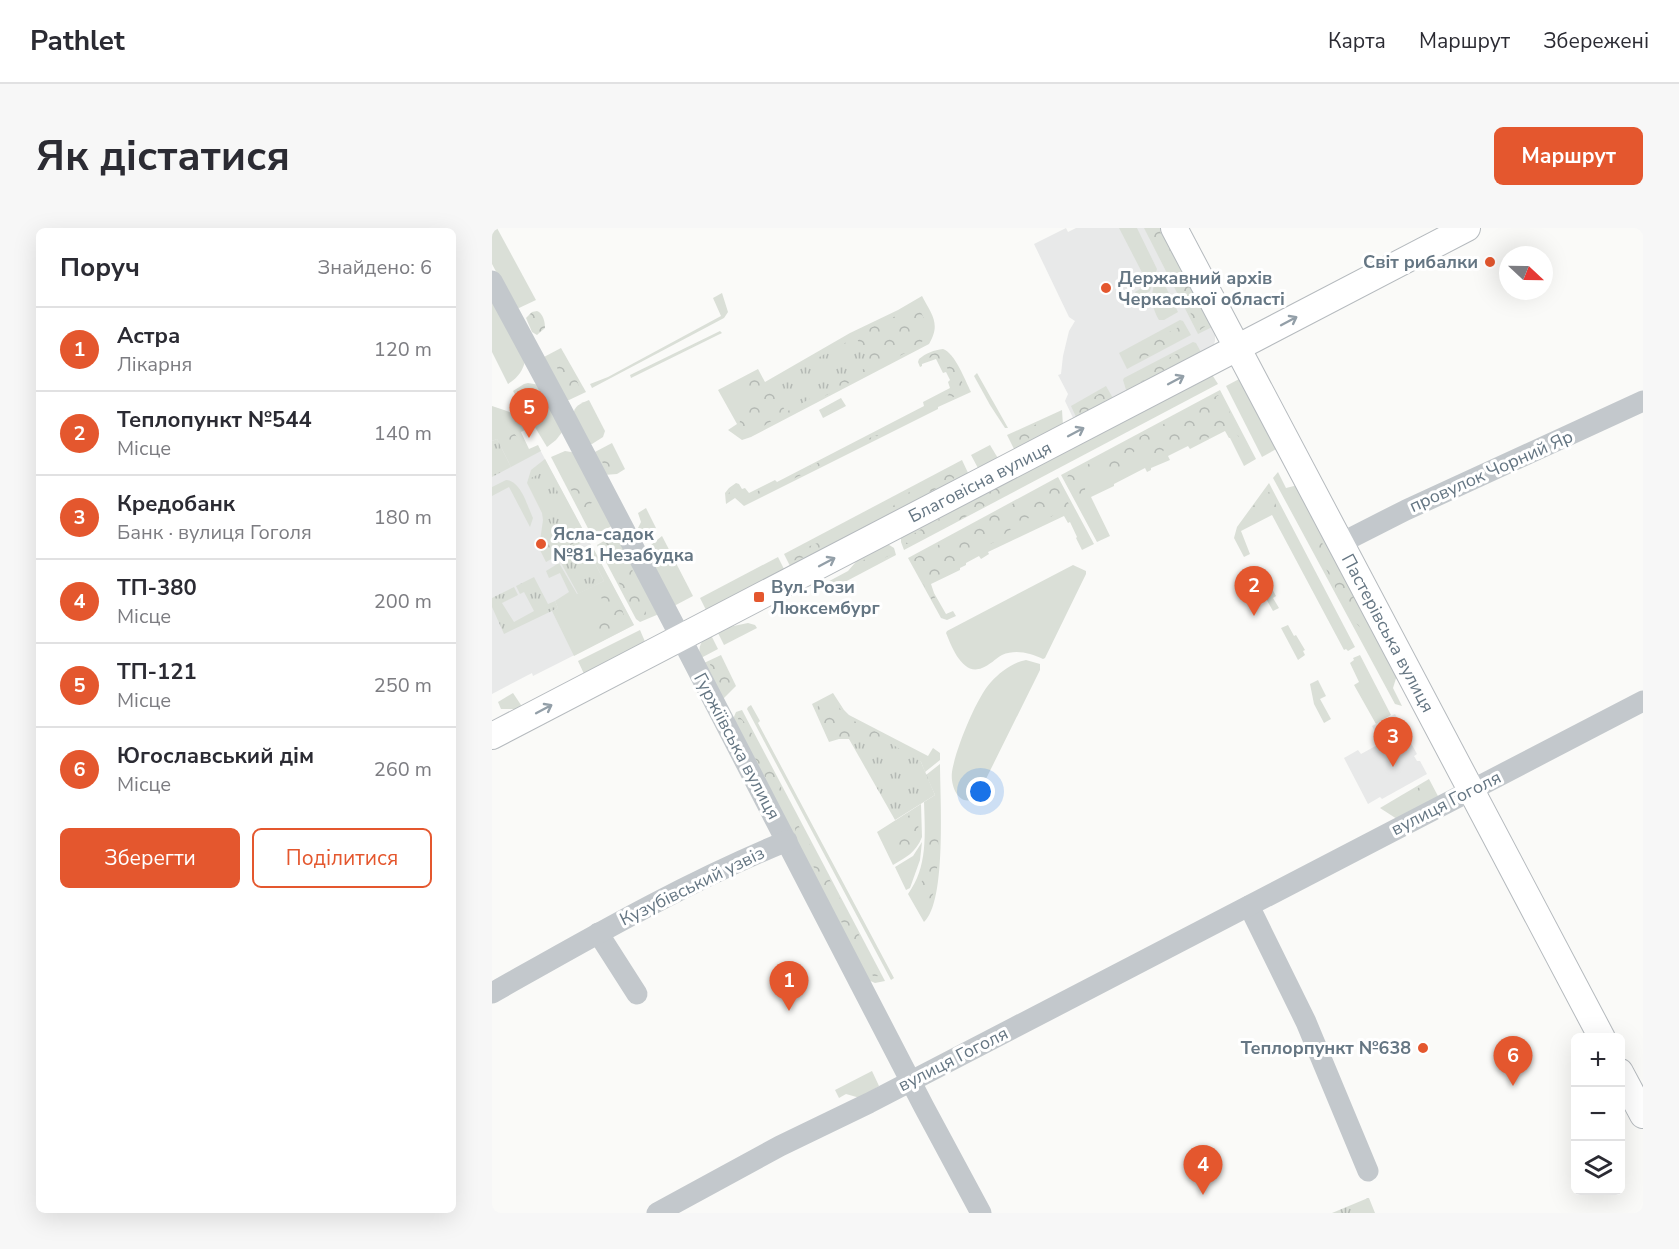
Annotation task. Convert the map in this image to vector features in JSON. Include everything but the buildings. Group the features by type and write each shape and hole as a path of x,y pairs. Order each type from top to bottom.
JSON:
{"main road":[{"name":"Пастерівська вулиця","path":"1174,228 1599,1033"},
{"name":"Благовісна вулиця","path":"492,736 1467,228"},
{"path":"1625,1081 1643,1115"}],"street":[{"name":"Гуржіївська вулиця","path":"492,281 566,418 981,1213"},
{"name":"провулок Чорний Яр","path":"1341,543 1399,513 1643,401"},
{"name":"вулиця Гоголя","path":"657,1213 780,1146 1249,906 1643,700"},
{"name":"Кузубівський узвіз","path":"492,993 598,933 761,851 787,841"},
{"path":"1249,906 1306,1022 1368,1171"},
{"name":"Кузубівський узвіз","path":"598,933 638,994"}],"shaded area":[{"path":"1066,228 1068,232 1076,228 1162,228 1215,332 1213,347 1074,420 1065,401 1068,394 1058,375 1061,374 1069,331 1075,321 1069,317 1034,244"},
{"name":"Ясла-садок №81 Незабудка","path":"515,429 526,452 538,446 634,625 492,694 492,441"},
{"path":"1395,714 1417,754 1414,756 1417,761 1420,761 1427,774 1382,799 1380,797 1368,804 1344,758 1358,750 1361,754 1381,743 1372,726"}],"green space":[{"path":"492,228 497,228 536,300 519,308 515,307 492,264"},
{"path":"1119,228 1137,228 1157,269 1150,291 1138,298 1135,292 1148,284"},
{"path":"1144,228 1162,228 1214,326 1198,334"},
{"path":"1148,228 1158,228 1206,316 1208,324 1200,330 1195,322"},
{"path":"1158,271 1178,312 1164,320 1159,320 1152,301"},
{"path":"722,293 728,312 724,318 592,388 590,384 608,377 721,316 713,298"},
{"path":"492,296 526,358 520,373 508,384 492,352"},
{"path":"922,296 935,325 929,344 751,437 742,440 728,430 737,424 718,390 758,369 765,382 850,333"},
{"path":"915,307 922,314 925,324 923,341 920,345 804,407 789,414 778,415 759,428 750,432 738,429 741,417 755,399 755,394 743,389 732,396 725,393 727,390 751,378 758,379 764,384 788,375 828,354 830,349 838,343"},
{"path":"537,311 542,316 545,328 537,335 532,332 526,318 532,312"},
{"path":"1180,320 1183,321 1191,335 1127,369 1119,353"},
{"path":"1179,327 1186,334 1183,337 1147,356 1126,361 1125,356 1131,351"},
{"path":"720,331 722,333 631,378 630,375"},
{"path":"856,337 871,365 786,412 770,384"},
{"path":"1193,342 1202,354 1127,393 1124,378"},
{"path":"1191,346 1197,351 1195,354 1143,381 1129,385 1130,379"},
{"path":"561,348 586,392 569,400 564,400 542,358"},
{"path":"943,349 956,361 971,392 744,506 735,498 726,504 725,493 736,483 749,493 775,480 777,482 924,406 923,402 950,388 948,382 950,380 946,372 943,373 936,359 920,367 918,362 927,353"},
{"path":"560,350 578,383 579,391 575,394 568,393 559,375 555,355"},
{"path":"943,351 950,356 964,386 962,392 950,399 947,397 951,386 950,374 944,363 934,356 921,361 928,355"},
{"path":"977,373 1008,428 1005,428 990,405 974,376"},
{"path":"1211,373 1218,384 904,550 901,536"},
{"path":"1241,378 1278,448 1262,457 1226,386"},
{"path":"528,383 540,385 563,431 547,447 513,391"},
{"path":"1106,386 1114,400 1077,419 1071,406"},
{"path":"522,389 541,416 544,423 542,426 534,419 519,396 519,391"},
{"path":"1220,390 1256,459 1244,466 1225,431 1190,449 1188,446 1168,456 1170,460 1147,472 1145,468 1114,484 1091,497 1110,536 1097,542 1061,475"},
{"path":"1105,391 1108,395 1102,402 1090,410 1077,414 1078,407"},
{"path":"1218,395 1225,402 1241,436 1239,437 1228,428 1192,443 1175,441 1167,446 1154,462 1150,446 1135,451 1122,460 1116,477 1112,479 1099,471 1089,478 1085,490 1091,510 1086,513 1067,478 1068,475"},
{"path":"841,398 846,406 823,418 819,410"},
{"path":"589,400 605,431 603,437 592,444 588,444 573,415 576,407"},
{"path":"492,406 522,419 529,428 521,432 529,449 538,445 541,451 511,467 497,439 492,441"},
{"path":"1062,410 1063,426 1015,451 1007,435"},
{"path":"1041,424 1039,427 1023,442 1017,443 1012,439 1022,431"},
{"path":"514,433 519,446 512,457 506,451 505,445"},
{"path":"883,433 753,499 728,497 735,487 750,495 772,484 785,481 856,443"},
{"path":"497,439 511,467 492,477 492,441"},
{"path":"612,443 625,469 617,474 604,475 593,453"},
{"path":"990,445 999,460 979,470 971,455"},
{"path":"612,449 617,462 616,467 608,468 601,457 607,450"},
{"path":"565,451 577,453 614,525 592,536 551,457"},
{"path":"545,459 588,539 546,562 539,548 542,513 527,483 531,470","holes":["550,521 577,533 557,542"]},
{"path":"962,460 969,475 791,568 784,554"},
{"path":"955,467 962,467 964,471 929,492 892,508 910,491"},
{"path":"573,469 589,493 592,502 587,510 576,499 569,485 566,475"},
{"path":"547,470 578,533 558,543 531,478"},
{"path":"1278,472 1286,488 1298,485 1398,672 1393,688 1402,706 1395,704 1273,478"},
{"path":"1058,477 1094,544 1082,550 1070,522 1068,523 1064,516 988,552 989,554 981,559 979,556 966,563 960,570 931,584 946,614 953,611 956,616 947,620 941,618 908,558"},
{"path":"506,480 516,485 523,494 533,518 530,527 509,487 492,496 492,487"},
{"path":"1057,482 1082,528 1084,540 1062,510 1051,517 1029,518 1021,521 996,541 967,556 931,581 929,586 942,611 942,614 939,613 915,569 913,559 1034,492"},
{"path":"1269,483 1355,647 1348,651 1344,650 1272,515 1241,531 1250,554 1244,557 1234,538 1237,527"},
{"path":"1011,484 1013,487 978,510 928,536 906,544 906,540 925,527 991,491"},
{"path":"1269,492 1272,494 1278,511 1263,507 1241,526 1256,502"},
{"path":"646,508 656,528 637,536 635,534 641,522 638,513"},
{"path":"576,525 582,537 567,547 550,552 548,547 551,539"},
{"path":"618,533 659,614 640,622 636,619 597,545"},
{"path":"1312,534 1326,549 1355,599 1366,625 1363,630 1351,615 1337,590 1314,545"},
{"path":"662,536 693,596 674,606 647,556 651,545"},
{"path":"616,539 630,564 642,596 646,614 639,619 606,558 602,546"},
{"path":"825,540 831,541 812,554 791,561 789,557 795,552"},
{"path":"886,543 894,548 896,555 824,593 820,586 848,571 861,556"},
{"path":"592,546 634,625 574,656 552,611 558,608 555,601 569,592 560,573 549,578 546,571 559,563 577,594 604,581 590,553 586,550"},
{"path":"884,549 892,554 857,572 864,560"},
{"path":"586,550 590,553 604,581 578,594 561,563"},
{"path":"778,557 785,571 707,612 700,598"},
{"path":"1073,565 1086,571 1086,574 1045,658 1023,652 1012,652 1002,655 985,667 975,669 969,668 959,659 948,639 947,631"},
{"path":"1259,570 1276,596 1273,598 1279,608 1273,611 1252,574"},
{"path":"534,577 548,604 555,601 558,608 504,634 492,607 492,598 514,587 518,595 502,603 514,622 534,611 524,592 520,594 516,586"},
{"path":"605,583 621,608 624,620 618,628 595,638 594,627 606,611 599,591"},
{"path":"748,623 757,628 724,645 717,631"},
{"path":"1288,625 1305,650 1303,651 1305,655 1298,660 1281,628"},
{"path":"640,630 646,644 585,676 578,661"},
{"path":"711,635 718,649 701,658 699,650 701,644"},
{"path":"721,655 736,686 723,699 704,663"},
{"path":"1360,655 1391,715 1376,724 1354,685 1359,682 1350,663 1354,660 1353,658"},
{"path":"716,658 722,661 732,685 729,690 720,682 710,664"},
{"path":"1026,660 1040,664 1040,670 977,797 971,800 961,798 955,790 952,772 957,751 973,712 985,690 995,678 1012,665"},
{"path":"1318,680 1326,696 1320,699 1331,719 1324,723 1314,704 1310,684"},
{"path":"513,693 523,708 501,709 498,702"},
{"path":"833,693 849,715 928,756 933,748 940,753 940,760 925,772 921,762 849,739 829,742 812,704"},
{"path":"831,698 848,718 891,739 897,750 867,746 845,737 833,737 817,709"},
{"path":"751,705 760,721 758,723 894,978 891,980 747,709"},
{"path":"742,710 885,981 875,983 868,980 733,719 736,712"},
{"path":"739,716 759,745 774,773 788,805 786,808 759,765 740,726"},
{"path":"867,738 890,743 921,762 935,795 895,820 849,739"},
{"path":"940,764 939,872 931,911 924,922 908,894 919,873 924,850 924,802 935,795 926,775"},
{"path":"1429,779 1439,798 1397,819 1380,808"},
{"path":"1423,785 1427,786 1431,792 1427,797 1422,801 1410,798 1413,791"},
{"path":"921,804 922,837 910,854 893,865 877,832"},
{"path":"914,813 918,821 917,837 908,849 903,851 897,841 898,829 904,819"},
{"path":"936,822 937,871 932,898 927,899 920,891 928,849 929,827 931,823"},
{"path":"797,823 867,950 878,976 874,977 869,971 845,929 796,832 794,825"},
{"path":"922,842 920,860 910,888 906,890 895,867 913,856"},
{"path":"872,1071 879,1086 860,1098 846,1094 839,1098 835,1090"},
{"path":"1368,1198 1375,1213 1332,1213"}],"place":[{"name":"Світ рибалки","path":"1490,262"},
{"name":"Державний архів Черкаської області","path":"1106,288"},
{"name":"ТП-121","path":"529,438"},
{"name":"Ясла-садок №81 Незабудка","path":"541,544"},
{"name":"Вул. Рози Люксембург","path":"759,597"},
{"name":"Теплопункт №544","path":"1254,616"},
{"name":"Кредобанк","path":"1393,767"},
{"name":"Астра","path":"789,1011"},
{"name":"Теплорпункт №638","path":"1423,1048"},
{"name":"Югославський дім","path":"1513,1086"},
{"name":"ТП-380","path":"1203,1195"}]}
